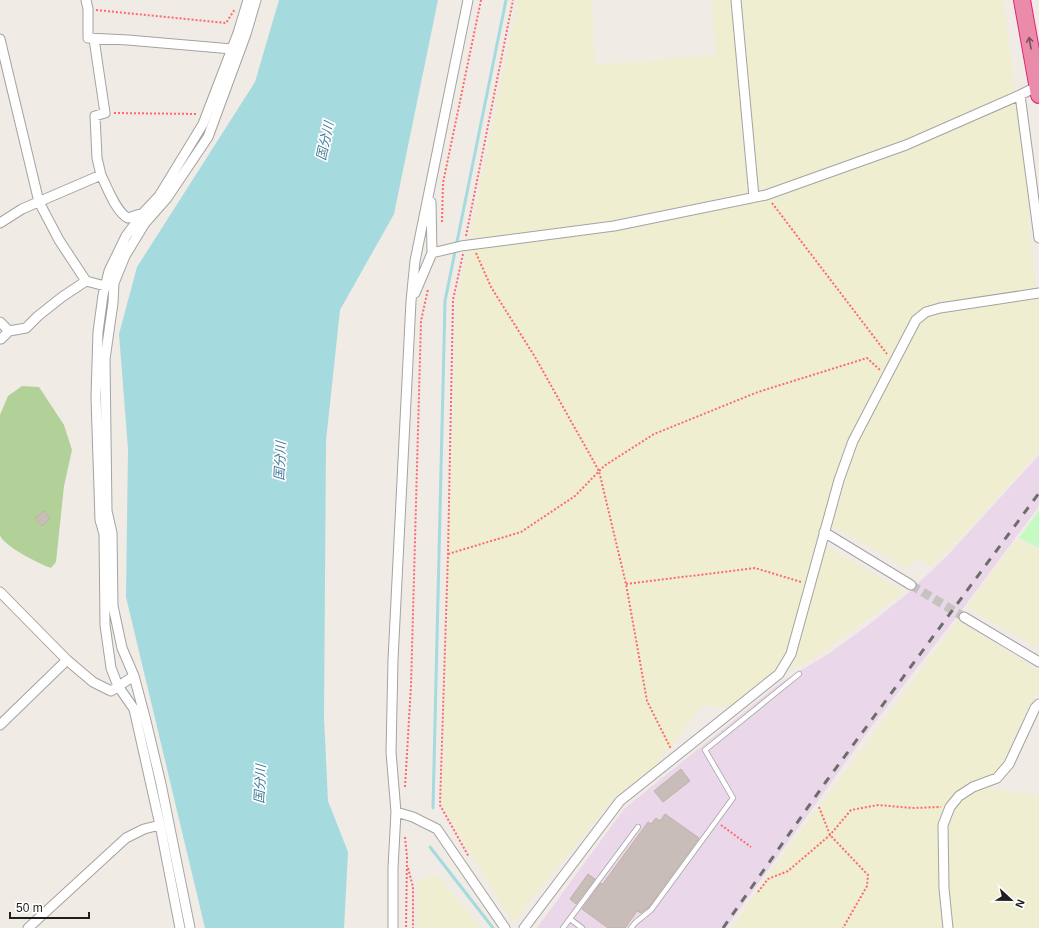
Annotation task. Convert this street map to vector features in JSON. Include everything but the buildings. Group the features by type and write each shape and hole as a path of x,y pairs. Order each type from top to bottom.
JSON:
{"highway":[{"path":"1022,0 1038,90"}],"street":[{"path":"190,928 161,784 146,721 134,676 122,648 113,606 112,533 107,511 105,359 113,303 114,283 125,256 150,216 168,198 208,138 242,34 256,0"},
{"path":"392,928 396,812 391,752 393,660 411,302 415,260 468,0"},
{"path":"736,0 754,197"},
{"path":"180,928 160,825 134,709 118,686 111,668 105,625 104,534 100,520 96,397 98,332 105,286 109,271 126,236 143,213 160,196 193,142 207,115 232,49 242,34 247,3"},
{"path":"87,4 88,38 232,49"},
{"path":"0,39 39,202 59,240 86,281 105,286"},
{"path":"94,39 105,113 95,116 97,158 101,175 113,200 124,216 128,218 143,213"},
{"path":"432,254 466,246 614,226 766,195 906,145 1020,95 1038,90"},
{"path":"1020,95 1039,238"},
{"path":"0,223 22,209 101,175"},
{"path":"411,302 432,254 431,183"},
{"path":"1,339 9,331 26,328 44,312 86,281"},
{"path":"524,928 620,801 779,674 791,654 839,480 853,441 916,320 926,312 940,308 1039,293"},
{"path":"0,322 9,331"},
{"path":"824,532 911,585"},
{"path":"0,592 67,660 93,682 110,691 134,676"},
{"path":"964,617 1039,662"},
{"path":"0,725 67,660"},
{"path":"948,928 944,888 943,825 950,806 959,796 968,790 997,778 1009,764 1032,715 1039,704"},
{"path":"396,812 413,817 437,829 505,928"},
{"path":"28,928 126,838 144,829 160,825"}],"lane":[{"path":"631,928 651,910 733,798 705,750 799,674"},
{"path":"563,928 638,827"},
{"path":"570,919 582,928"}],"path":[{"path":"442,222 443,183 481,0"},
{"path":"471,860 440,805 448,554 453,300 466,246 513,0"},
{"path":"87,4 226,23 234,10 247,3"},
{"path":"105,113 207,115"},
{"path":"766,195 894,362"},
{"path":"466,246 536,357 599,471 626,584 647,701 675,757"},
{"path":"404,792 411,686 421,321 429,284"},
{"path":"448,554 522,532 575,496 604,466 654,434 758,392 867,358 887,376"},
{"path":"626,584 755,568 810,585"},
{"path":"758,892 768,879 788,871 830,835 851,810 878,805 912,808 950,806"},
{"path":"819,807 830,835 868,875 867,886 843,928"},
{"path":"716,821 751,847"},
{"path":"405,835 407,865 406,928"},
{"path":"407,865 414,887 413,928"}],"shaded area":[{"path":"1039,455 1039,506 964,607 869,730 726,928 537,928 624,809 781,682 830,653 871,623 908,593 948,555"}],"green space":[{"path":"518,0 592,0 595,65 716,55 712,0 1003,0 1024,160 1037,301 1039,301 1039,451 954,545 930,566 916,557 908,569 823,520 817,541 905,592 804,665 777,671 726,708 703,706 695,713 679,738 654,767 616,796 522,910 519,917 512,921 442,805 456,303"},
{"path":"22,386 39,387 64,425 72,450 64,486 56,562 51,568 31,559 15,549 0,535 0,415 8,396"},
{"path":"1039,510 1039,548 1019,538"},
{"path":"1016,539 1039,550 1039,649 967,607"},
{"path":"958,621 1039,671 1039,691 1029,706 1001,767 990,776 991,789 1039,795 1039,928 732,928 769,874"},
{"path":"437,875 481,928 417,928 418,880"}],"water":[{"name":"国分川","path":"279,0 438,0 394,214 340,310 326,441 324,717 328,801 348,852 344,928 205,928 126,597 128,449 119,334 137,267 255,82"}],"waterway":[{"path":"433,808 445,301 506,0"},
{"path":"430,847 493,928"}],"tunnel":[{"path":"911,585 964,617"}],"railway":[{"path":"723,928 825,783 1039,493"}]}
